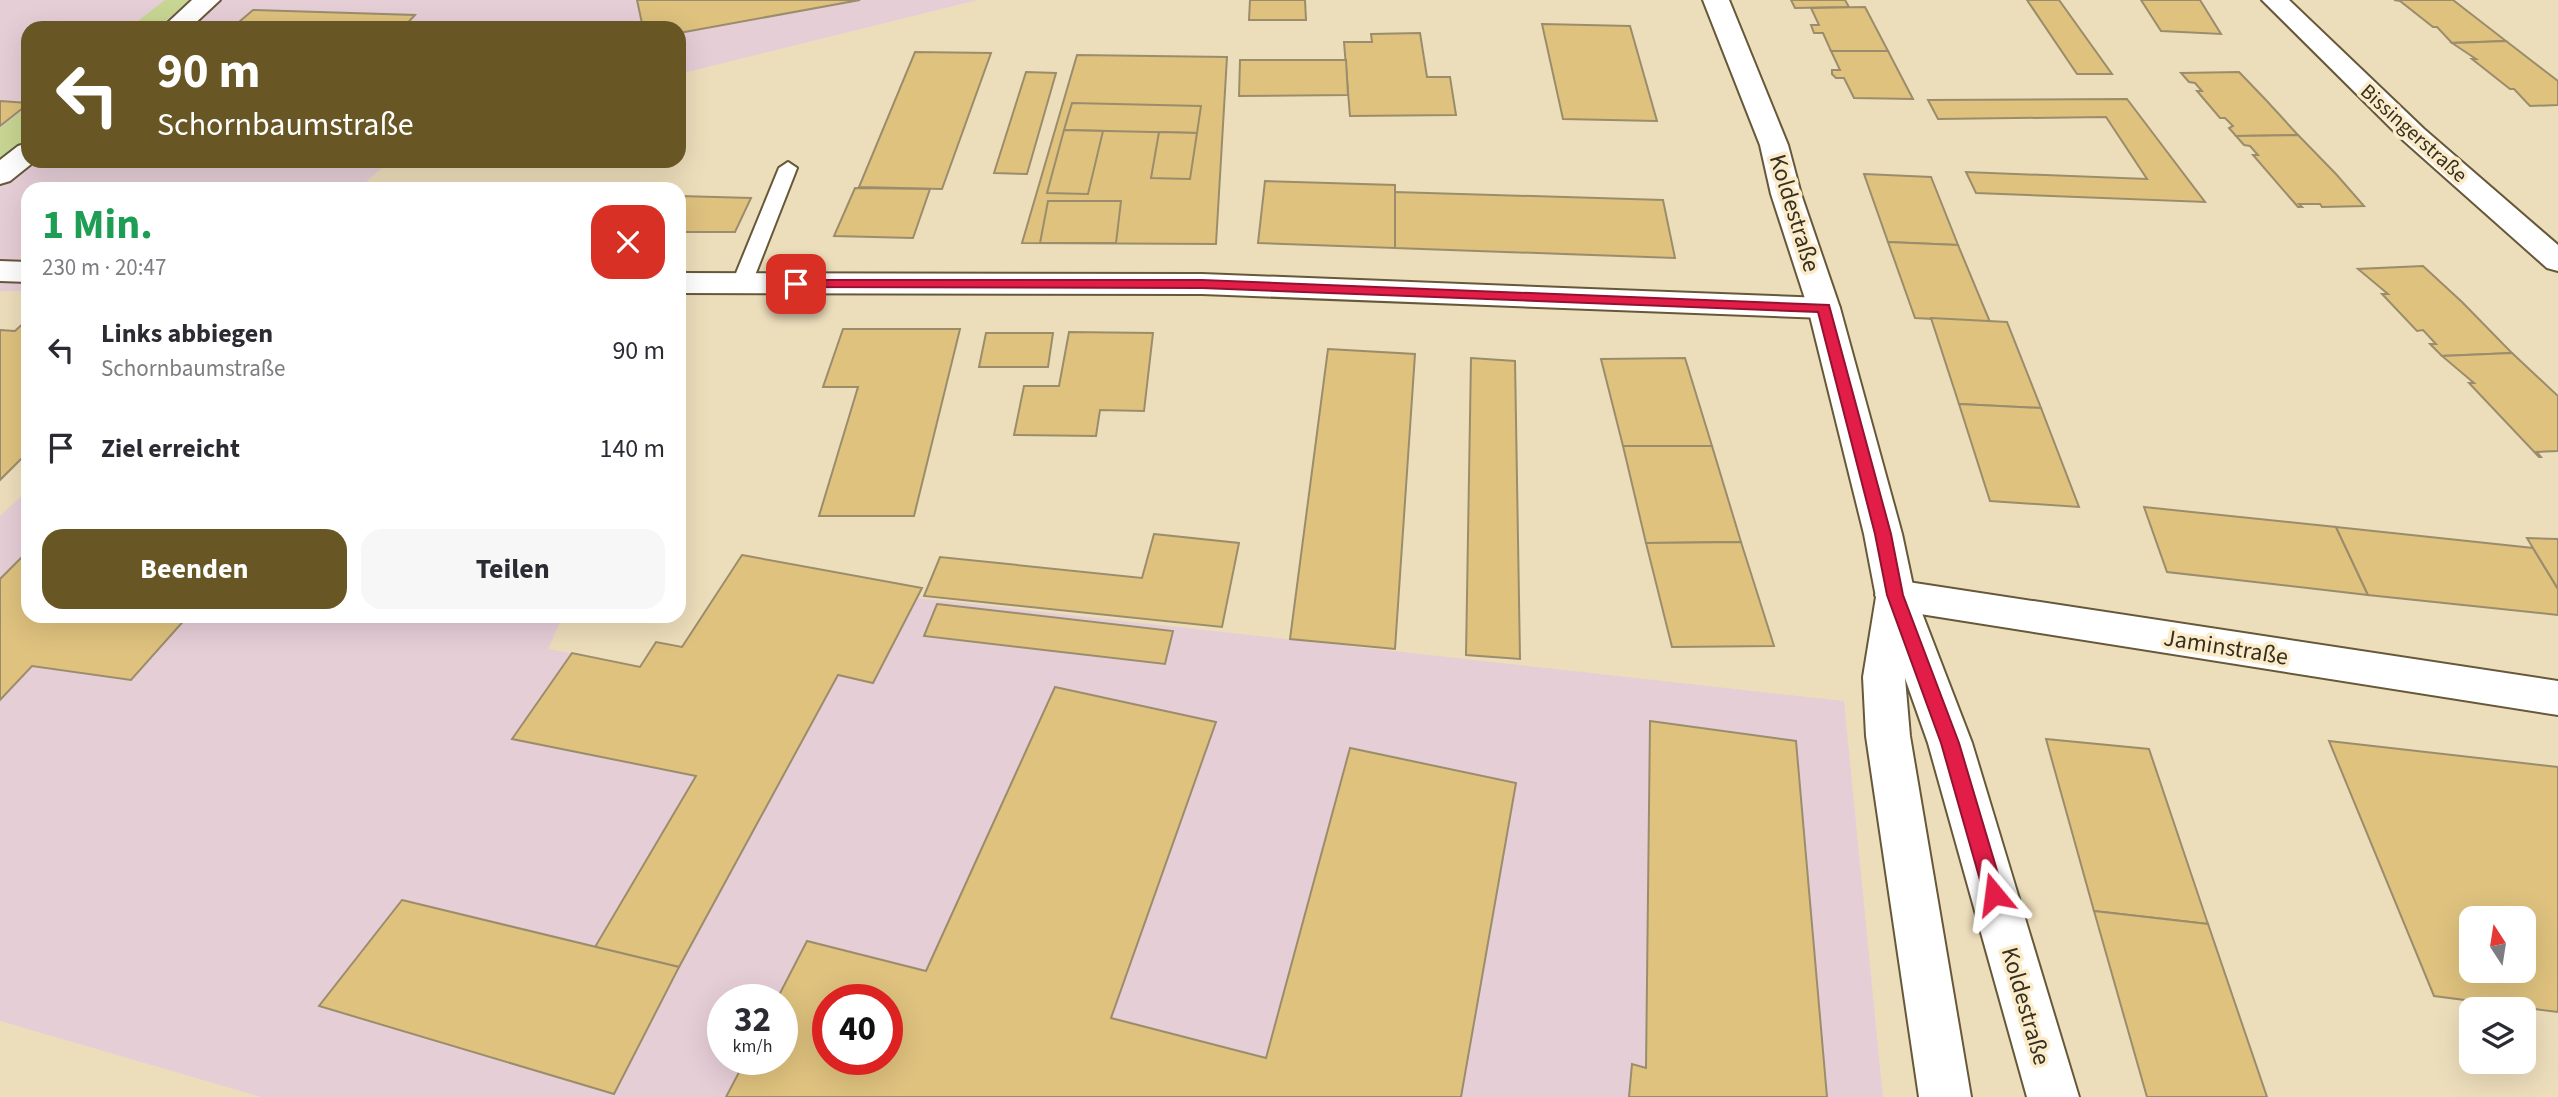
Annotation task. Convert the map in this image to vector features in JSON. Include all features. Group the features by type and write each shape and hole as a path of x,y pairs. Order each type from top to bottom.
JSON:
{"street":[{"path":"182,21 207,0"},
{"name":"Koldestraße","path":"1716,0 1774,145 1786,194 1824,308 1883,534 1895,595 1950,743 2053,1097"},
{"name":"Bissingerstraße","path":"2275,0 2414,135 2558,261"},
{"path":"0,176 21,158"},
{"path":"0,271 21,272"},
{"path":"686,283 1202,284 1824,308"},
{"name":"Koldestraße","path":"1895,595 1884,677 1885,705 1945,1097"},
{"name":"Jaminstraße","path":"1895,595 2558,698"}],"lane":[{"path":"742,283 788,168"}],"shaded area":[{"path":"0,0 978,0 686,72 686,21 21,21 21,168 382,168 366,182 21,182 21,291 0,291"},
{"path":"21,496 21,623 560,623 548,649 640,666 656,642 682,647 742,555 922,588 918,598 1844,701 1883,1097 261,1097 0,1021 0,516"}],"green space":[{"path":"165,0 190,0 165,21 138,21"},
{"path":"21,112 21,143 0,160 0,128"}],"building":[{"path":"637,0 860,0 686,32 686,21 642,21"},
{"path":"1250,0 1305,0 1306,20 1249,20"},
{"path":"1791,0 1845,0 1849,7 1795,8"},
{"path":"2027,0 2059,0 2112,74 2077,74"},
{"path":"2141,0 2200,0 2221,34 2161,31"},
{"path":"2394,0 2453,0 2506,41 2452,43 2437,27 2433,27 2400,1"},
{"path":"1865,7 1888,51 1831,51 1823,33 1814,33 1811,25 1819,25 1811,8"},
{"path":"253,10 415,15 409,21 240,21"},
{"path":"1542,24 1630,26 1657,121 1563,119"},
{"path":"1420,33 1427,77 1450,77 1456,115 1350,116 1344,42 1372,42 1371,34"},
{"path":"2506,41 2558,81 2558,105 2530,106 2514,89 2510,89 2472,59 2476,59 2452,43"},
{"path":"1831,51 1888,51 1913,99 1854,98 1844,78 1836,78 1832,74 1832,70 1840,70"},
{"path":"915,52 991,53 942,189 859,187"},
{"path":"1077,55 1227,57 1216,244 1022,243"},
{"path":"1240,60 1346,60 1348,95 1239,96"},
{"path":"1026,72 1056,73 1027,174 994,173"},
{"path":"2239,72 2298,135 2236,136 2229,128 2233,126 2225,118 2220,118 2197,91 2202,91 2181,73"},
{"path":"2127,99 2205,202 1976,193 1966,172 2147,179 2106,117 1938,119 1928,100"},
{"path":"0,101 21,102 21,110 0,126"},
{"path":"1072,103 1201,106 1197,133 1064,130"},
{"path":"1064,130 1103,131 1088,194 1047,193"},
{"path":"1159,132 1197,133 1190,179 1151,178"},
{"path":"2298,135 2364,206 2322,207 2320,204 2299,204 2302,207 2298,207 2253,155 2258,155 2236,136"},
{"path":"1864,174 1931,177 1958,245 1888,242"},
{"path":"1265,181 1395,185 1395,248 1258,243"},
{"path":"855,188 930,189 913,238 834,236"},
{"path":"1395,192 1663,200 1675,258 1395,248"},
{"path":"686,196 751,198 735,232 686,232"},
{"path":"1048,201 1121,201 1116,243 1040,243"},
{"path":"1888,242 1958,245 1990,322 1915,318"},
{"path":"2423,266 2512,353 2442,356 2430,344 2436,344 2423,330 2417,331 2382,294 2388,294 2358,269"},
{"path":"1931,318 2007,322 2041,408 1959,404"},
{"path":"21,325 21,459 0,480 0,330 15,331"},
{"path":"843,329 960,329 914,516 819,516 858,387 823,387"},
{"path":"1069,332 1153,333 1144,411 1100,410 1096,436 1014,435 1024,386 1059,386"},
{"path":"986,333 1053,333 1048,367 979,367"},
{"path":"1328,349 1415,354 1395,649 1290,639"},
{"path":"2512,353 2558,396 2558,451 2537,452 2539,457 2469,383 2474,383 2442,356"},
{"path":"1471,358 1515,361 1520,659 1466,655"},
{"path":"1685,358 1712,446 1623,446 1601,359"},
{"path":"1959,404 2041,408 2079,507 1990,501"},
{"path":"1623,446 1712,446 1741,542 1646,543"},
{"path":"2144,507 2336,527 2368,595 2167,572"},
{"path":"2336,527 2533,548 2558,589 2558,615 2368,595"},
{"path":"1154,534 1239,543 1222,627 924,596 940,557 1142,578"},
{"path":"2527,538 2558,539 2558,589 2533,548"},
{"path":"1741,542 1774,646 1672,647 1646,543"},
{"path":"742,555 922,588 873,683 838,675 679,967 595,947 696,776 512,739 572,653 640,667 656,642 682,647"},
{"path":"21,558 21,623 182,623 131,680 32,666 0,700 0,579"},
{"path":"937,604 1173,631 1165,664 924,636"},
{"path":"1055,687 1216,722 1111,1018 1266,1058 1350,748 1516,783 1461,1097 726,1097 738,1075 798,1075 798,984 785,984 807,941 926,971"},
{"path":"1650,721 1796,741 1827,1097 1629,1097 1632,1064 1646,1068"},
{"path":"2046,739 2149,749 2208,924 2094,911"},
{"path":"2329,741 2558,767 2558,1012 2536,1009 2536,997 2459,997 2459,999 2434,996"},
{"path":"402,900 679,967 614,1094 319,1006"},
{"path":"2094,911 2208,924 2267,1097 2147,1097"}],"route":[{"path":"796,284 1202,284 1824,308 1842,367 1883,534 1895,595 1950,743 1994,894"}]}
